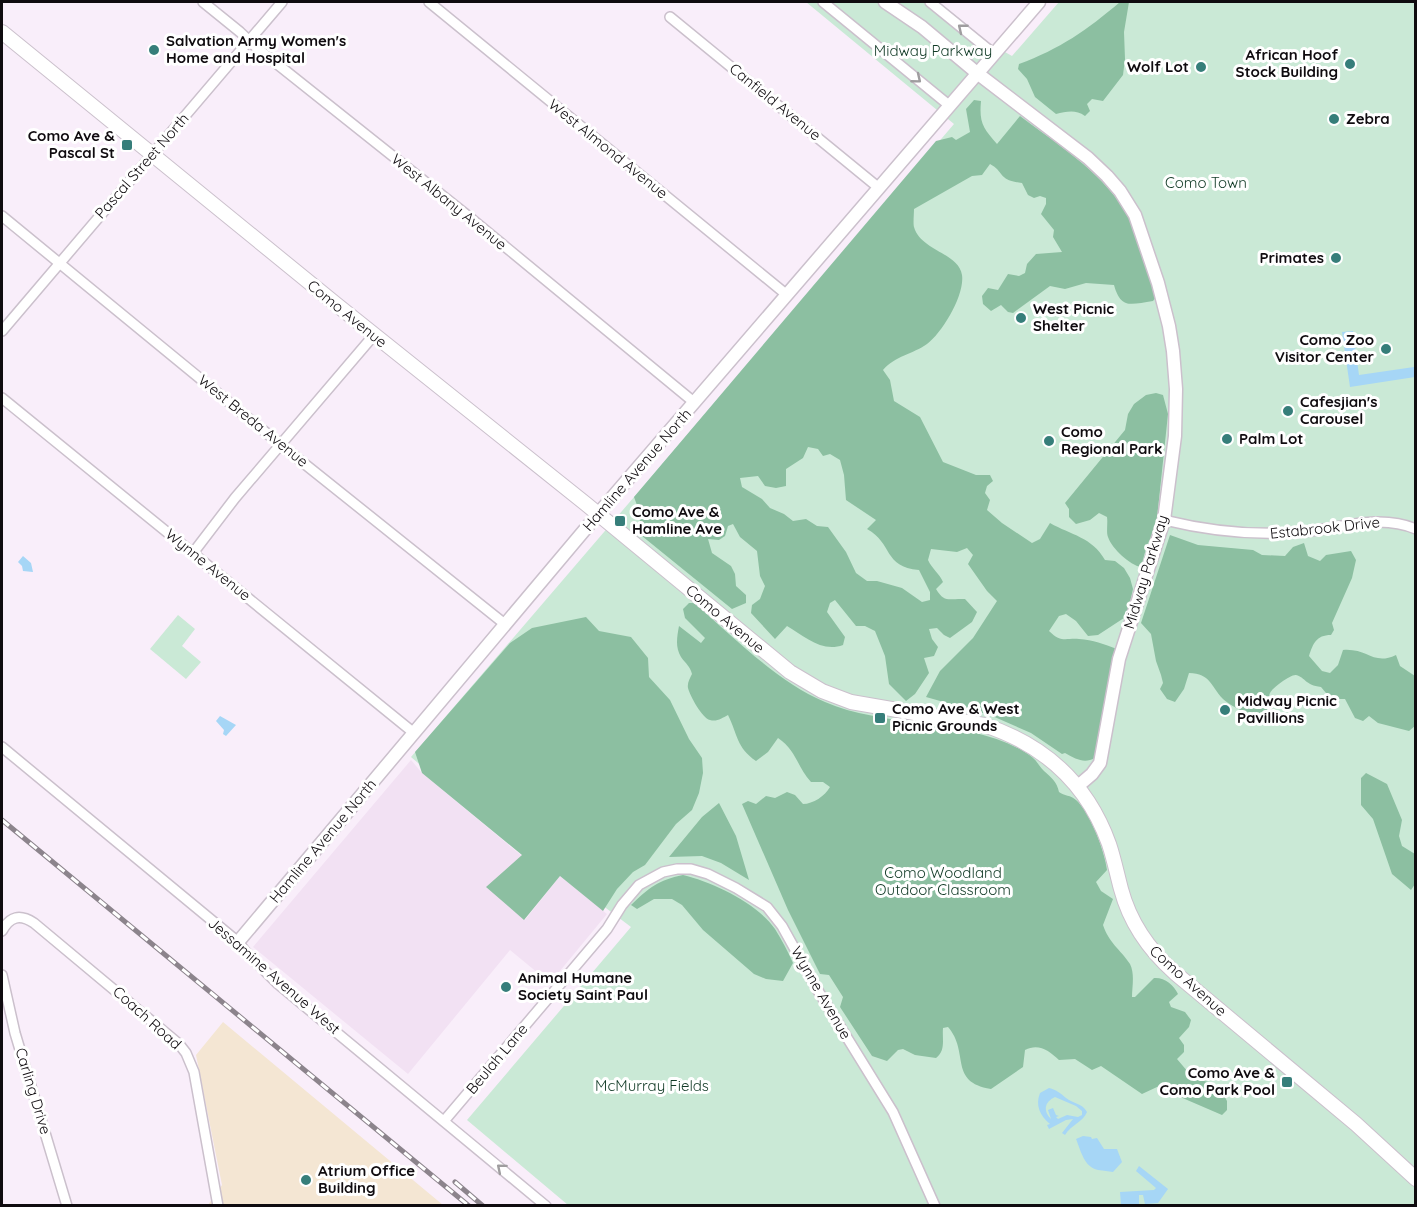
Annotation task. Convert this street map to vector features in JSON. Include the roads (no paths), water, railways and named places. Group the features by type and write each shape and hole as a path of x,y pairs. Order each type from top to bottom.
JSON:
{"main road":[{"name":"Como Avenue","path":"2,32 769,655 810,685 851,702 999,730 1044,754 1078,786 1105,832 1125,902 1149,947 1175,973 1362,1129 1416,1179"}],"street":[{"name":"West Albany Avenue","path":"203,2 695,403"},
{"name":"Pascal Street North","path":"2,331 282,2"},
{"name":"West Almond Avenue","path":"429,2 787,295"},
{"path":"823,2 950,106"},
{"name":"Midway Parkway","path":"885,2 922,27 1098,168 1128,202 1141,228 1169,326 1176,389 1175,436 1164,520 1119,659 1100,763 1092,774 1078,786"},
{"path":"930,2 994,54"},
{"name":"Hamline Avenue North","path":"238,942 598,514 1039,2"},
{"name":"Canfield Avenue","path":"670,17 879,188"},
{"name":"West Breda Avenue","path":"2,216 280,444 506,625"},
{"path":"193,553 235,498 374,335"},
{"name":"Wynne Avenue","path":"2,398 414,733"},
{"name":"Estabrook Drive","path":"1164,520 1225,532 1262,534 1303,532 1381,521 1416,529"},
{"name":"Jessamine Avenue West","path":"2,747 238,942 278,984 546,1206"},
{"name":"Wynne Avenue","path":"639,885 663,872 691,869 721,880 767,907 782,926 816,989 894,1112 935,1206"},
{"name":"Beulah Lane","path":"444,1121 607,929 622,905 639,885"},
{"name":"Coach Road","path":"2,931 10,919 17,917 26,918 34,923 169,1034 186,1053 197,1083 218,1206"},
{"name":"Carling Drive","path":"2,975 15,1033 67,1206"}],"water":[{"path":"1353,331 1359,375 1414,367 1415,377 1350,387 1342,332"},
{"path":"23,556 31,563 33,572 23,571 18,562"},
{"path":"220,716 236,725 226,736 216,721"},
{"path":"1049,1088 1054,1090 1083,1107 1087,1112 1065,1135 1062,1133 1073,1119 1049,1129 1047,1125 1050,1124 1041,1114 1038,1106 1040,1093","holes":["1055,1097 1082,1111 1082,1115 1078,1117 1067,1115 1058,1119 1056,1117 1059,1116 1053,1108 1048,1110 1051,1119 1048,1116 1047,1104"]},
{"path":"1083,1136 1097,1138 1104,1149 1117,1149 1122,1162 1113,1172 1089,1166 1076,1139"},
{"path":"1139,1166 1168,1189 1158,1203 1145,1204 1143,1195 1139,1195 1139,1205 1121,1205 1120,1192 1156,1188 1136,1171"}],"railway":[{"path":"2,820 469,1206"},
{"path":"455,1182 483,1206"}],"place":[{"name":"Salvation Army Women's Home and Hospital","path":"154,50"},
{"name":"African Hoof Stock Building","path":"1350,64"},
{"name":"Wolf Lot","path":"1201,67"},
{"name":"Zebra","path":"1334,119"},
{"name":"Como Ave & Pascal St","path":"127,145"},
{"name":"Primates","path":"1336,258"},
{"name":"West Picnic Shelter","path":"1021,318"},
{"name":"Como Zoo Visitor Center","path":"1386,349"},
{"name":"Cafesjian's Carousel","path":"1288,411"},
{"name":"Palm Lot","path":"1227,439"},
{"name":"Como Regional Park","path":"1049,441"},
{"name":"Como Ave & Hamline Ave","path":"620,521"},
{"name":"Midway Picnic Pavillions","path":"1225,710"},
{"name":"Como Ave & West Picnic Grounds","path":"880,718"},
{"name":"Animal Humane Society Saint Paul","path":"506,987"},
{"name":"Como Ave & Como Park Pool","path":"1287,1082"},
{"name":"Atrium Office Building","path":"306,1180"}],"park label":[{"name":"Como Town","path":"1206,183"},
{"name":"Como Woodland Outdoor Classroom","path":"943,882"},
{"name":"McMurray Fields","path":"652,1086"}]}
